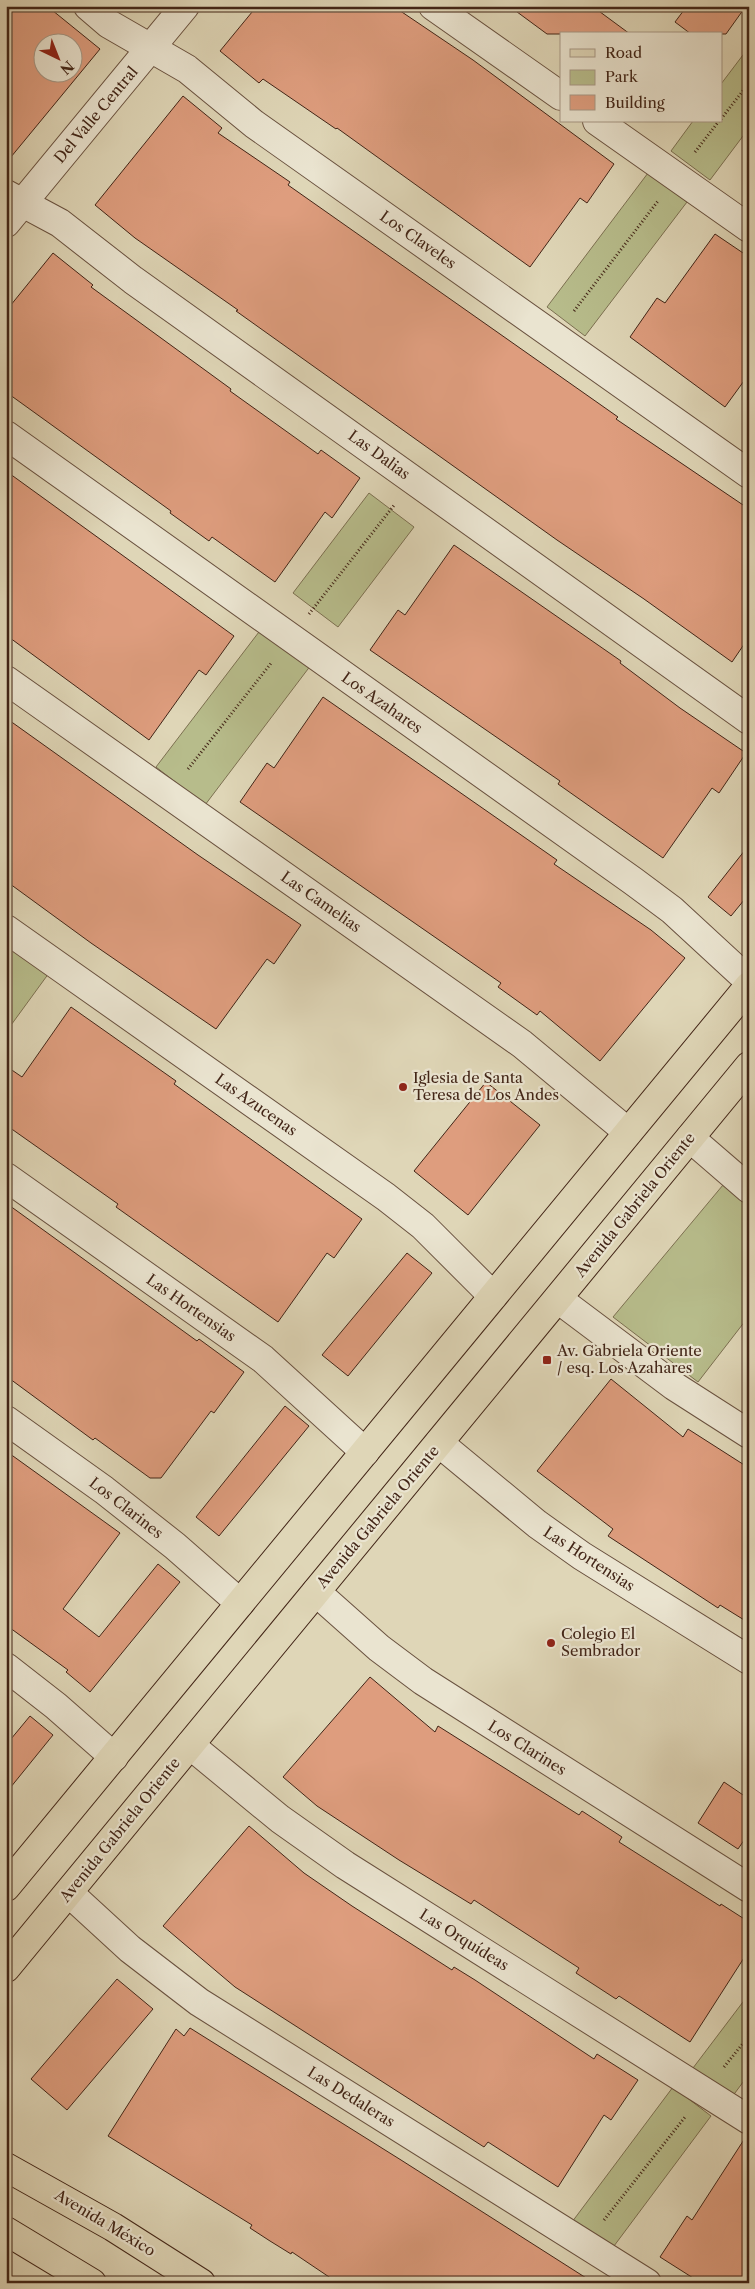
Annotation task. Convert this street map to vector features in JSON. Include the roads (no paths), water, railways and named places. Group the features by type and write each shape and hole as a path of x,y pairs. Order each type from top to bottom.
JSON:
{"main road":[{"path":"6,1887 749,986"},
{"name":"Avenida Gabriela Oriente","path":"6,1968 749,1066"},
{"name":"Avenida México","path":"6,2167 113,2227 201,2283"},
{"path":"6,2232 92,2283"}],"street":[{"name":"Los Claveles","path":"88,6 109,24 187,69 254,124 749,474"},
{"name":"Del Valle Central","path":"12,207 151,48 185,6"},
{"path":"433,6 560,95"},
{"path":"598,122 749,228"},
{"name":"Las Dalias","path":"12,207 60,223 133,280 749,720"},
{"name":"Los Azahares","path":"6,436 633,881 672,910 749,981"},
{"name":"Las Camelias","path":"6,680 522,1044 628,1132"},
{"name":"Las Azucenas","path":"6,929 386,1197 423,1226 493,1296"},
{"path":"690,1138 749,1189"},
{"name":"Las Hortensias","path":"6,1177 263,1360 365,1452"},
{"path":"558,1298 674,1386 749,1434"},
{"name":"Los Clarines","path":"6,1420 104,1490 175,1546 240,1603"},
{"name":"Las Hortensias","path":"439,1443 536,1524 582,1556 749,1660"},
{"name":"Los Clarines","path":"316,1592 379,1648 423,1681 749,1888"},
{"path":"6,1667 56,1706 114,1757"},
{"name":"Las Orquídeas","path":"190,1745 280,1818 344,1865 749,2120"},
{"name":"Las Dedaleras","path":"69,1893 130,1950 199,2002 647,2283"}],"place":[{"name":"Iglesia de Santa Teresa de Los Andes","path":"403,1087"},
{"name":"Av. Gabriela Oriente / esq. Los Azahares","path":"547,1360"},
{"name":"Colegio El Sembrador","path":"551,1643"}]}
